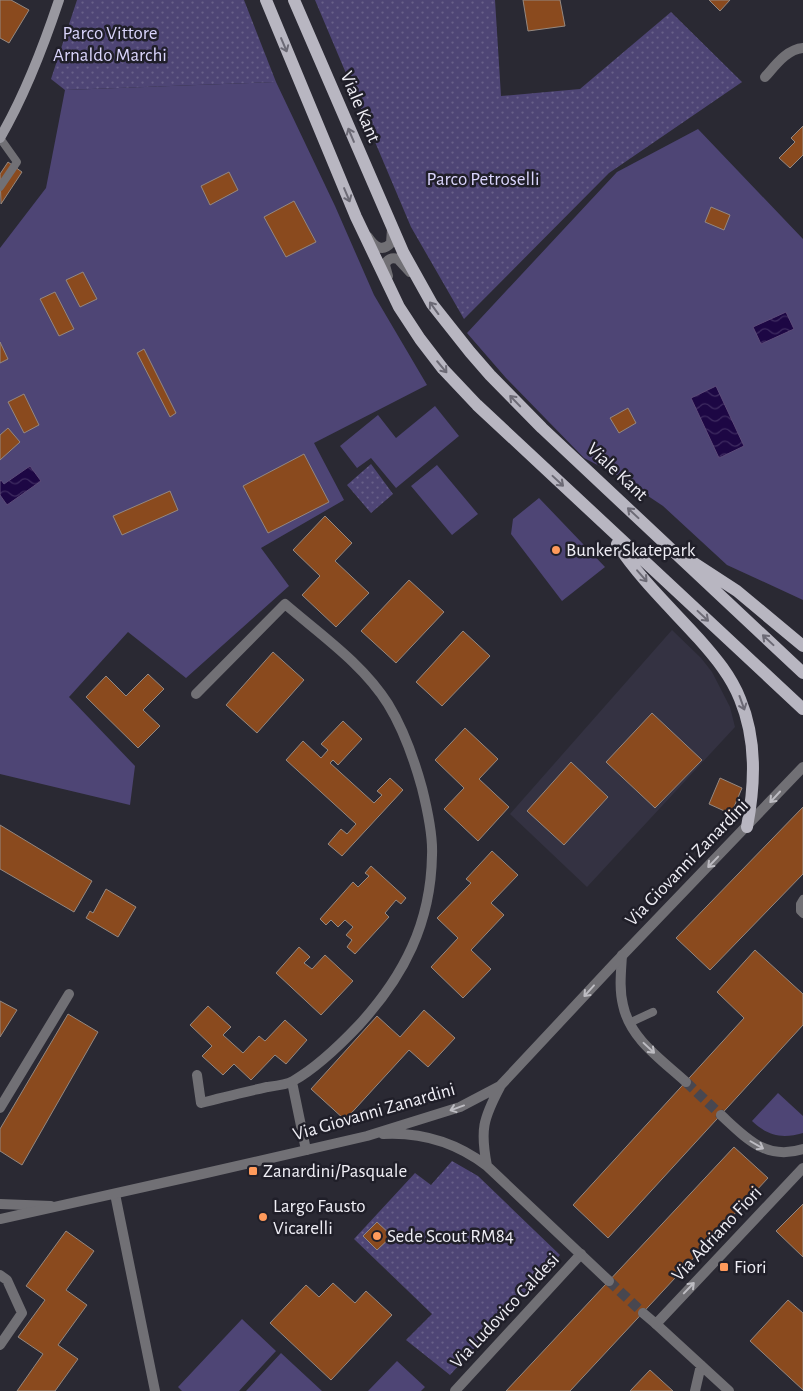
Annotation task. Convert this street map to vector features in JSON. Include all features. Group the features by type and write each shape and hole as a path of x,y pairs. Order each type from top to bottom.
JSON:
{"main road":[{"path":"0,138 19,104 59,0"},
{"name":"Viale Kant","path":"266,0 356,217 399,307 420,339 443,369 477,405 803,709"},
{"name":"Viale Kant","path":"294,0 392,228 420,285 440,315 490,375 542,428 803,674"},
{"path":"603,523 631,564 715,658 740,698 749,727 753,760 754,783 747,827"},
{"path":"668,547 737,590 803,646"}],"street":[{"path":"765,77 789,53 803,48"},
{"name":"Viale Kant","path":"356,217 373,244 379,248 386,247 390,243 392,228"},
{"name":"Viale Kant","path":"420,285 398,259 392,258 386,262 385,268 389,278 420,339"},
{"path":"196,694 286,604 356,665 387,703 399,723 415,761 425,802 432,854 430,884 424,914 416,939 396,979 369,1014 336,1048 292,1082 201,1102 197,1075"},
{"name":"Via Giovanni Zanardini","path":"0,1219 367,1136 460,1107 500,1086 622,955 803,767"},
{"path":"622,955 621,994 629,1023 640,1039 686,1082"},
{"path":"0,1108 70,994"},
{"path":"292,1082 306,1150"},
{"path":"487,1166 483,1130 487,1113 500,1086"},
{"path":"721,1114 744,1136 766,1150 785,1153 803,1149"},
{"path":"367,1136 397,1134 427,1138 460,1148 472,1155 487,1166 609,1281"},
{"name":"Via Adriano Fiori","path":"656,1324 803,1168"},
{"path":"115,1194 155,1391"},
{"path":"0,1204 62,1206"},
{"name":"Via Ludovico Caldesi","path":"455,1391 581,1254"},
{"path":"0,1275 7,1280 22,1313 0,1345"},
{"path":"643,1313 729,1391"},
{"path":"695,1391 701,1365"}],"lane":[{"path":"0,138 17,162 0,187"},
{"path":"803,899 800,904 800,911 803,914"},
{"path":"629,1023 654,1012"}],"shaded area":[{"path":"672,630 701,658 712,672 730,707 735,727 587,887 510,814"}],"green space":[{"name":"Parco Vittore Arnaldo Marchi","path":"77,0 244,0 276,82 65,90 51,79"},
{"name":"Parco Petroselli","path":"315,0 495,0 501,96 580,89 671,12 742,82 609,173 464,319 411,227"},
{"path":"276,82 335,206 374,295 427,385 314,443 344,500 261,548 289,586 186,678 128,632 69,697 135,766 130,805 0,774 0,248 46,188 65,90"},
{"path":"698,129 803,239 803,600 727,565 663,506 615,474 584,458 506,378 467,333 617,172"},
{"path":"435,406 459,436 396,488 371,458 357,468 340,446 378,415 396,438"},
{"path":"371,464 393,494 371,513 347,485"},
{"path":"437,465 478,514 452,535 411,486"},
{"name":"Bunker Skatepark","path":"539,498 605,567 562,601 511,534 513,519"},
{"path":"778,1093 803,1116 803,1133 788,1136 776,1135 764,1130 752,1121"},
{"path":"452,1161 478,1176 560,1255 450,1375 406,1340 432,1314 354,1239 415,1173 431,1185"},
{"path":"242,1319 276,1351 239,1391 182,1391 178,1387"},
{"path":"281,1353 322,1391 246,1391"},
{"path":"397,1361 425,1387 421,1391 368,1391"}],"water":[{"path":"786,312 794,329 761,344 753,327"},
{"path":"716,386 744,446 719,458 691,398"},
{"path":"30,466 41,481 7,505 0,495 0,481 4,484"}],"building":[{"path":"0,0 11,0 29,10 9,43 0,38"},
{"path":"523,0 560,0 565,26 528,31"},
{"path":"709,0 730,0 720,11"},
{"path":"803,126 803,155 790,168 779,158 795,142 791,138"},
{"path":"8,162 22,172 1,204 0,174"},
{"path":"229,172 238,190 210,205 201,186"},
{"path":"294,201 316,242 286,257 264,217"},
{"path":"711,207 730,215 724,230 705,222"},
{"path":"83,272 97,299 80,307 66,280"},
{"path":"55,292 74,329 59,336 40,299"},
{"path":"0,342 8,359 0,363"},
{"path":"144,349 176,413 170,417 137,353"},
{"path":"24,394 39,425 24,433 8,402"},
{"path":"628,408 636,423 619,433 610,418"},
{"path":"8,428 20,442 0,460 0,435"},
{"path":"304,454 329,502 268,533 243,486"},
{"path":"170,491 178,510 122,535 113,516"},
{"path":"325,516 352,543 335,561 369,593 336,627 302,595 320,576 293,550"},
{"path":"409,580 444,612 396,663 361,631"},
{"path":"463,631 490,656 442,706 416,682"},
{"path":"273,652 304,680 257,733 226,705"},
{"path":"148,674 164,689 143,710 160,726 138,748 86,697 106,676 126,696"},
{"path":"652,713 702,760 655,808 606,762"},
{"path":"343,721 362,739 338,765 333,760 330,763 374,803 382,795 377,791 390,778 403,790 342,856 328,844 341,829 347,834 356,824 286,760 303,741 321,758 328,750 321,744"},
{"path":"465,728 498,759 479,779 509,807 478,841 444,809 464,788 435,760"},
{"path":"571,762 608,797 564,845 527,811"},
{"path":"720,778 742,788 731,814 709,804"},
{"path":"803,807 803,874 710,970 676,938"},
{"path":"0,825 92,881 74,912 0,869"},
{"path":"492,851 518,875 491,903 504,915 471,950 491,969 463,998 431,967 458,938 437,918 471,883 466,879"},
{"path":"371,866 406,898 401,904 396,900 385,913 389,917 355,954 347,947 352,940 346,935 353,927 345,920 338,927 331,920 326,925 320,919 353,882 358,887 369,876 365,873"},
{"path":"106,889 136,907 118,937 86,918 90,911 93,913"},
{"path":"299,947 310,957 304,963 312,969 325,955 353,981 321,1015 276,973"},
{"path":"755,950 803,994 803,1025 608,1238 573,1205 744,1018 717,992"},
{"path":"0,1001 17,1010 0,1037"},
{"path":"208,1006 231,1027 223,1035 243,1053 259,1036 265,1041 285,1020 307,1040 286,1064 275,1055 251,1080 234,1064 223,1075 202,1056 212,1046 190,1025"},
{"path":"424,1010 455,1038 428,1067 409,1050 345,1120 311,1089 377,1016 400,1037"},
{"path":"68,1014 98,1032 22,1165 0,1151 0,1129"},
{"path":"734,1147 768,1178 570,1391 506,1391"},
{"path":"803,1204 803,1257 776,1231"},
{"name":"Sede Scout RM84","path":"377,1222 392,1236 377,1250 363,1236"},
{"path":"66,1231 94,1251 66,1290 87,1305 58,1345 78,1359 55,1391 17,1391 43,1354 18,1337 45,1300 26,1286"},
{"path":"333,1283 355,1303 366,1291 392,1315 331,1380 270,1323 306,1285 319,1297"},
{"path":"788,1300 803,1313 803,1390 750,1341"},
{"path":"650,1370 673,1391 630,1391"}],"tunnel":[{"path":"686,1082 721,1115"},
{"path":"609,1281 643,1313"}],"place":[{"name":"Bunker Skatepark","path":"556,550"},
{"name":"Zanardini/Pasquale","path":"253,1171"},
{"name":"Largo Fausto Vicarelli","path":"263,1217"},
{"name":"Sede Scout RM84","path":"377,1236"},
{"name":"Fiori","path":"724,1267"}]}
